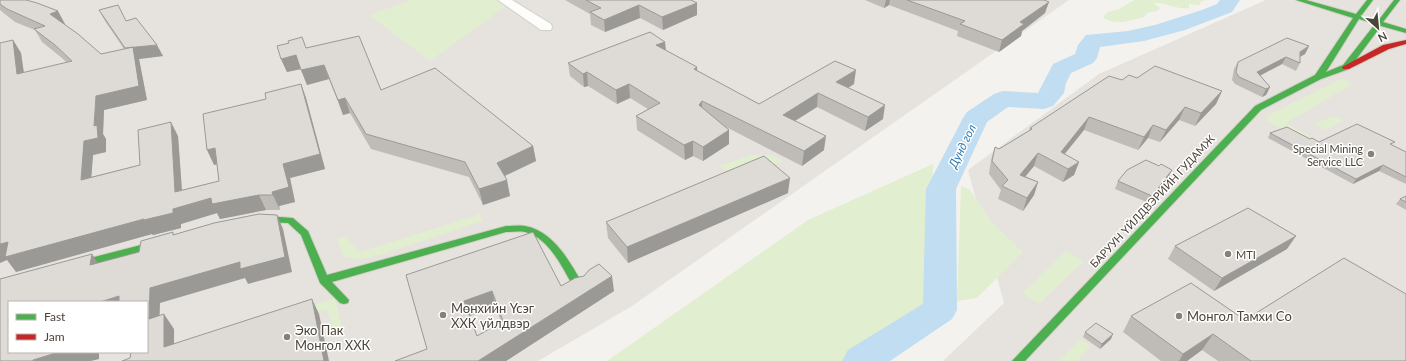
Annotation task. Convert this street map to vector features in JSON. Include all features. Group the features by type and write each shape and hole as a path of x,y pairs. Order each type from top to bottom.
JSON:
{"street":[{"path":"504,0 546,27"},
{"path":"1299,0 1382,21 1406,31"},
{"path":"1314,0 1357,14"},
{"name":"БАРУУН ҮЙЛДВЭРИЙН ГУДАМЖ","path":"1318,77 1331,62 1357,14 1370,0"},
{"path":"1346,67 1397,0"},
{"path":"1382,21 1406,24"},
{"name":"БАРУУН ҮЙЛДВЭРИЙН ГУДАМЖ","path":"1018,361 1258,108 1318,77 1346,67 1386,47 1406,42"},
{"path":"237,225 266,219 290,220 305,233 324,280 344,300"},
{"path":"324,280 506,229 526,230 540,235 560,256 577,282"},
{"path":"57,271 179,238"}],"shaded area":[{"path":"0,0 1069,0 632,306 538,361 0,361"},
{"path":"1266,0 1406,0 1406,361 943,361 1004,303 968,170 1099,74"},
{"path":"1406,66 1406,92 1366,109 1338,96"},
{"path":"410,173 467,189 475,214 362,250 334,202"},
{"path":"405,287 423,348 387,361 355,361 345,306"}],"green space":[{"path":"410,0 497,0 506,6 430,61 369,15"},
{"path":"1134,0 1207,0 1201,1 1200,5 1189,4 1189,8 1154,3 1160,8 1157,11 1147,13 1144,17 1123,22 1112,22 1103,17 1108,12 1119,9"},
{"path":"1341,79 1353,84 1286,123 1345,156 1341,158 1266,121 1270,114"},
{"path":"1334,116 1344,121 1325,130 1314,124"},
{"path":"752,155 770,155 785,161 771,165 765,160 726,171 719,166"},
{"path":"933,164 928,308 844,361 607,361 808,220"},
{"path":"961,186 970,190 991,221 1023,252 977,298 957,301"},
{"path":"480,214 483,221 383,254 359,260 343,256 337,238 345,237 360,252"},
{"path":"1066,251 1084,261 1039,304 1022,293"},
{"path":"335,298 344,334 335,338 327,309 170,361 142,361"},
{"path":"1080,339 1091,346 1077,361 1059,361"}],"building":[{"path":"0,0 26,0 58,11 50,14 78,34 101,54 133,47 139,86 96,96 94,126 97,125 98,138 84,141 81,180 140,165 138,130 171,122 175,192 219,181 215,148 207,150 203,114 266,99 265,93 301,84 320,154 283,164 289,187 272,192 273,195 259,195 212,204 211,198 173,209 173,213 144,219 5,257 8,242 0,244 0,43 13,40 17,74 72,61 55,45 34,29 45,26 7,9 0,4"},
{"path":"586,0 691,0 697,3 662,17 639,5 604,20 590,12 601,8"},
{"path":"907,0 1044,0 1049,2 1020,22 1024,24 1002,40 960,24 965,21"},
{"path":"118,5 126,21 136,18 157,45 125,48 99,10"},
{"path":"650,32 665,42 656,45 697,67 694,69 759,104 835,61 856,70 836,82 885,105 868,117 818,93 783,115 826,136 804,151 702,101 699,105 729,130 703,147 693,141 684,145 636,116 660,103 629,84 616,90 587,72 583,74 568,63"},
{"path":"359,36 381,90 435,68 533,146 497,163 507,180 479,189 465,162 366,134 345,98 338,100 324,65 301,70 296,55 281,59 277,46 289,43 288,41 302,37 306,48"},
{"path":"1287,38 1309,46 1300,52 1300,63 1286,57 1257,72 1270,87 1266,89 1239,77 1236,72 1238,62"},
{"path":"1155,66 1222,91 1201,113 1185,107 1166,130 1153,125 1144,137 1089,117 1061,152 1079,162 1068,169 1038,153 1020,175 1038,182 1027,198 1002,186 1008,180 992,161 995,147 999,149 1032,129 1030,128 1109,76 1122,80 1129,75 1137,78"},
{"path":"1357,124 1395,142 1390,144 1406,152 1406,177 1383,165 1356,179 1270,133 1287,127 1319,142"},
{"path":"764,156 790,178 627,247 606,222"},
{"path":"1146,160 1159,166 1161,164 1172,170 1152,196 1118,181 1127,170"},
{"path":"1406,196 1406,202 1400,199"},
{"name":"MTI","path":"1248,208 1296,236 1222,278 1175,246"},
{"path":"259,214 277,215 285,257 240,269 240,262 150,288 149,319 164,314 164,347 312,299 324,361 122,361 130,358 131,353 148,353 148,301 119,301 119,296 103,301 8,301 8,353 56,353 33,361 0,361 0,279 92,254 90,265 139,252 141,241 173,232 173,235 214,223"},
{"path":"533,232 561,286 575,278 584,276 589,270 599,264 612,276 478,361 395,361 427,349 406,275","holes":["492,291 503,321 477,336 464,301"]},
{"path":"1344,258 1406,294 1406,361 1251,361 1213,334 1183,354 1131,316 1191,283 1245,320"},
{"path":"1096,323 1113,334 1102,344 1085,332"}],"waterway":[{"name":"Дунд гол","path":"861,361 940,310 941,189 976,118 1003,99 1044,101 1052,93 1054,83 1061,69 1085,58 1089,45 1094,40 1128,37 1177,26 1225,8 1230,0"}],"traffic: fast":[{"path":"1299,0 1406,31"},
{"path":"1318,77 1370,0"},
{"path":"1018,361 1258,108 1318,77 1346,67 1397,0"},
{"path":"249,222 266,219 290,220 305,233 324,280 344,300"},
{"path":"324,280 506,229 525,229 542,236 556,250 577,283"},
{"path":"67,268 168,241"}],"traffic: jam":[{"path":"1346,67 1386,47 1406,42"}],"place":[{"name":"Special Mining Service LLC","path":"1371,154"},
{"name":"MTI","path":"1228,254"},
{"name":"Мөнхийн Үсэг ХХК үйлдвэр","path":"443,315"},
{"name":"Монгол Тамхи Со","path":"1179,316"},
{"name":"Эко Пак Монгол ХХК","path":"287,337"}]}
